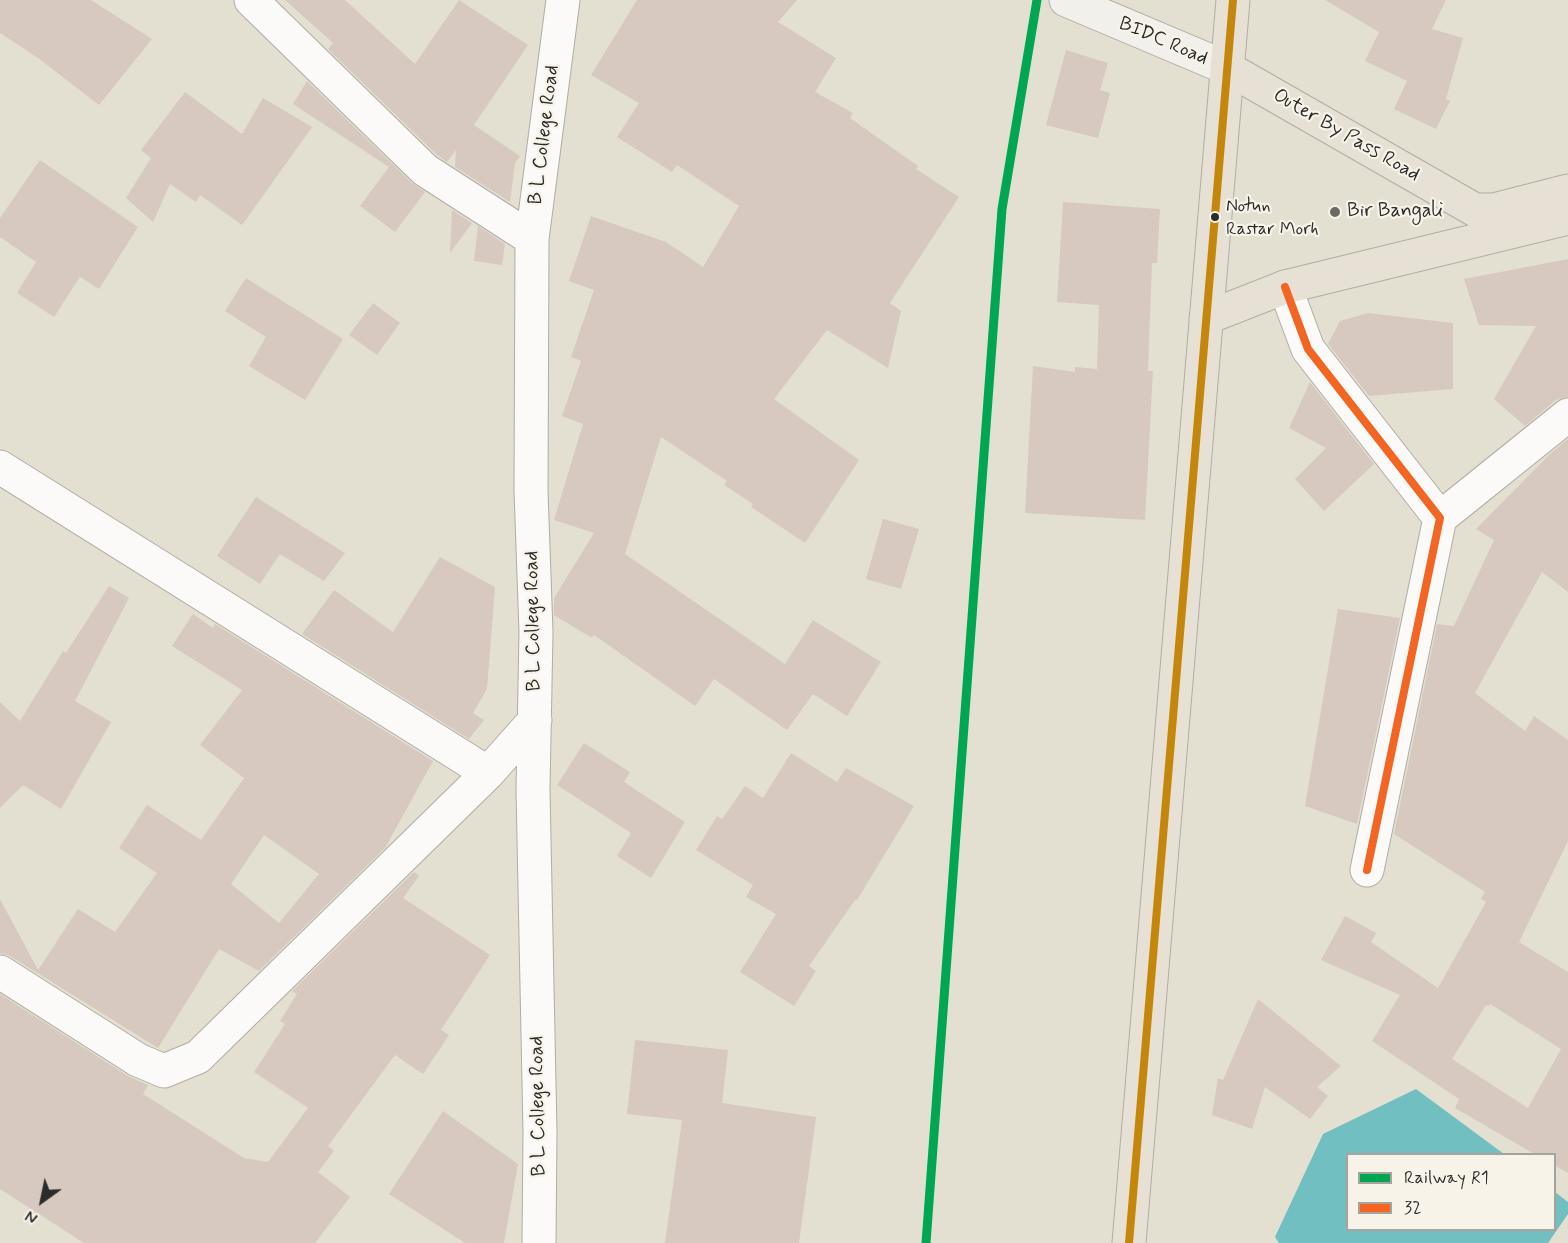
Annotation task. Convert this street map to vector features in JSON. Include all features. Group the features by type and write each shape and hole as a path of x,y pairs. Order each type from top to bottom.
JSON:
{"main road":[{"name":"BIDC Road","path":"1066,0 1227,68"},
{"path":"1129,1243 1233,0"},
{"name":"Outer By Pass Road","path":"1227,68 1475,210 1494,210 1568,191"},
{"path":"1206,318 1285,287 1568,218"}],"street":[{"path":"252,0 426,170 532,239"},
{"name":"B L College Road","path":"539,1243 540,1132 533,790 536,632 531,491 532,239 563,0"},
{"path":"1285,287 1308,349 1440,518"},
{"path":"1367,870 1440,518 1568,416"},
{"path":"0,467 488,773"},
{"path":"0,972 138,1060 164,1071 198,1057 488,773 535,720"}],"water":[{"path":"1416,1089 1503,1153 1346,1153 1346,1231 1556,1231 1556,1193 1568,1202 1568,1214 1548,1243 1279,1243 1275,1237 1323,1134"}],"building":[{"path":"0,0 91,0 152,39 99,105 38,58 0,33"},
{"path":"285,0 345,0 415,64 459,0 528,45 474,125 520,156 515,163 510,202 455,167 456,150 447,162 437,155 328,49 333,43"},
{"path":"637,0 797,0 778,22 836,58 815,92 853,113 850,118 918,166 916,169 959,197 890,303 901,311 888,368 827,330 774,399 859,460 805,543 751,507 753,504 724,485 727,481 661,437 625,554 785,664 813,620 881,662 847,716 813,694 787,730 714,679 695,706 594,635 592,638 554,615 554,598 594,533 554,520 583,424 562,416 581,361 571,357 594,290 569,281 591,216 666,242 703,267 739,206 677,165 672,172 617,137 639,103 591,75"},
{"path":"1325,0 1446,0 1432,29 1463,38 1446,99 1450,101 1436,129 1394,109 1407,81 1365,61 1379,32"},
{"path":"1066,50 1108,63 1100,90 1110,93 1098,138 1046,125"},
{"path":"307,81 412,183 425,192 395,232 360,206 389,167 293,104"},
{"path":"185,92 242,134 263,98 312,127 242,225 200,195 196,202 170,184 153,222 126,198 151,158 141,150"},
{"path":"40,160 138,227 99,289 80,277 54,317 17,293 36,262 0,237 0,218"},
{"path":"1063,202 1160,209 1157,263 1152,263 1148,371 1153,371 1145,520 1025,513 1033,366 1075,372 1075,367 1097,369 1099,305 1057,302"},
{"path":"452,210 472,223 450,253"},
{"path":"478,226 505,244 502,265 474,261"},
{"path":"1568,259 1568,397 1556,400 1525,426 1494,399 1536,326 1479,325 1464,279"},
{"path":"246,278 343,339 305,400 249,366 266,337 225,311"},
{"path":"373,303 400,323 377,355 349,335"},
{"path":"1368,313 1453,323 1453,389 1369,396 1328,344 1340,321"},
{"path":"1310,382 1374,464 1324,511 1295,479 1326,448 1289,428"},
{"path":"1568,439 1568,592 1542,572 1475,693 1525,731 1534,716 1568,740 1568,841 1519,942 1568,972 1568,1173 1556,1166 1556,1153 1533,1153 1455,1108 1459,1099 1372,1041 1400,995 1321,960 1345,916 1376,933 1371,942 1438,988 1486,902 1481,899 1485,892 1394,834 1437,624 1454,626 1494,540 1476,529 1550,454","holes":["1490,1004 1561,1049 1528,1108 1452,1059 1486,1005"]},
{"path":"256,497 345,553 324,581 280,554 260,584 217,556"},
{"path":"883,519 919,529 901,589 866,579"},
{"path":"440,557 495,587 487,689 473,713 484,720 469,739 302,634 334,590 393,632"},
{"path":"109,586 129,598 75,701 111,722 61,809 23,785 0,808 0,702 20,721 63,651 66,653"},
{"path":"1338,609 1400,618 1357,824 1305,806"},
{"path":"193,614 213,628 215,624 433,761 385,848 259,971 219,949 158,1048 10,956 0,953 0,899 38,970 78,909 115,932 157,873 119,848 147,805 201,840 244,778 200,745 242,690 172,646","holes":["264,835 319,874 279,923 231,884"]},
{"path":"584,743 630,772 624,782 685,822 651,878 617,856 631,833 557,785"},
{"path":"791,753 837,782 846,768 914,806 857,900 809,966 816,971 794,1006 740,972 776,914 746,897 753,885 696,850 717,816 722,819 745,786 763,798"},
{"path":"414,872 419,876 403,898 490,955 441,1030 449,1035 423,1074 395,1055 328,1146 334,1151 318,1172 350,1197 315,1243 84,1243 0,1189 0,994 128,1076 148,1085 143,1094 244,1158 268,1162 308,1108 254,1072 285,1024 280,1021 297,994 292,991"},
{"path":"1258,999 1341,1066 1317,1087 1328,1096 1310,1119 1265,1087 1252,1129 1212,1115 1218,1078 1223,1080"},
{"path":"635,1040 728,1050 722,1103 816,1117 799,1243 665,1243 682,1120 627,1114"},
{"path":"443,1111 518,1164 504,1243 465,1243 389,1194"}],"rail line":[{"name":"R1","path":"926,1243 1002,209 1037,0"}],"transit line":[{"path":"1129,1243 1233,0"},
{"name":"32","path":"1285,287 1308,349 1440,518 1367,870"}],"place":[{"name":"Bir Bangali","path":"1335,212"},
{"name":"Notun Rastar Morh","path":"1215,217"}]}
